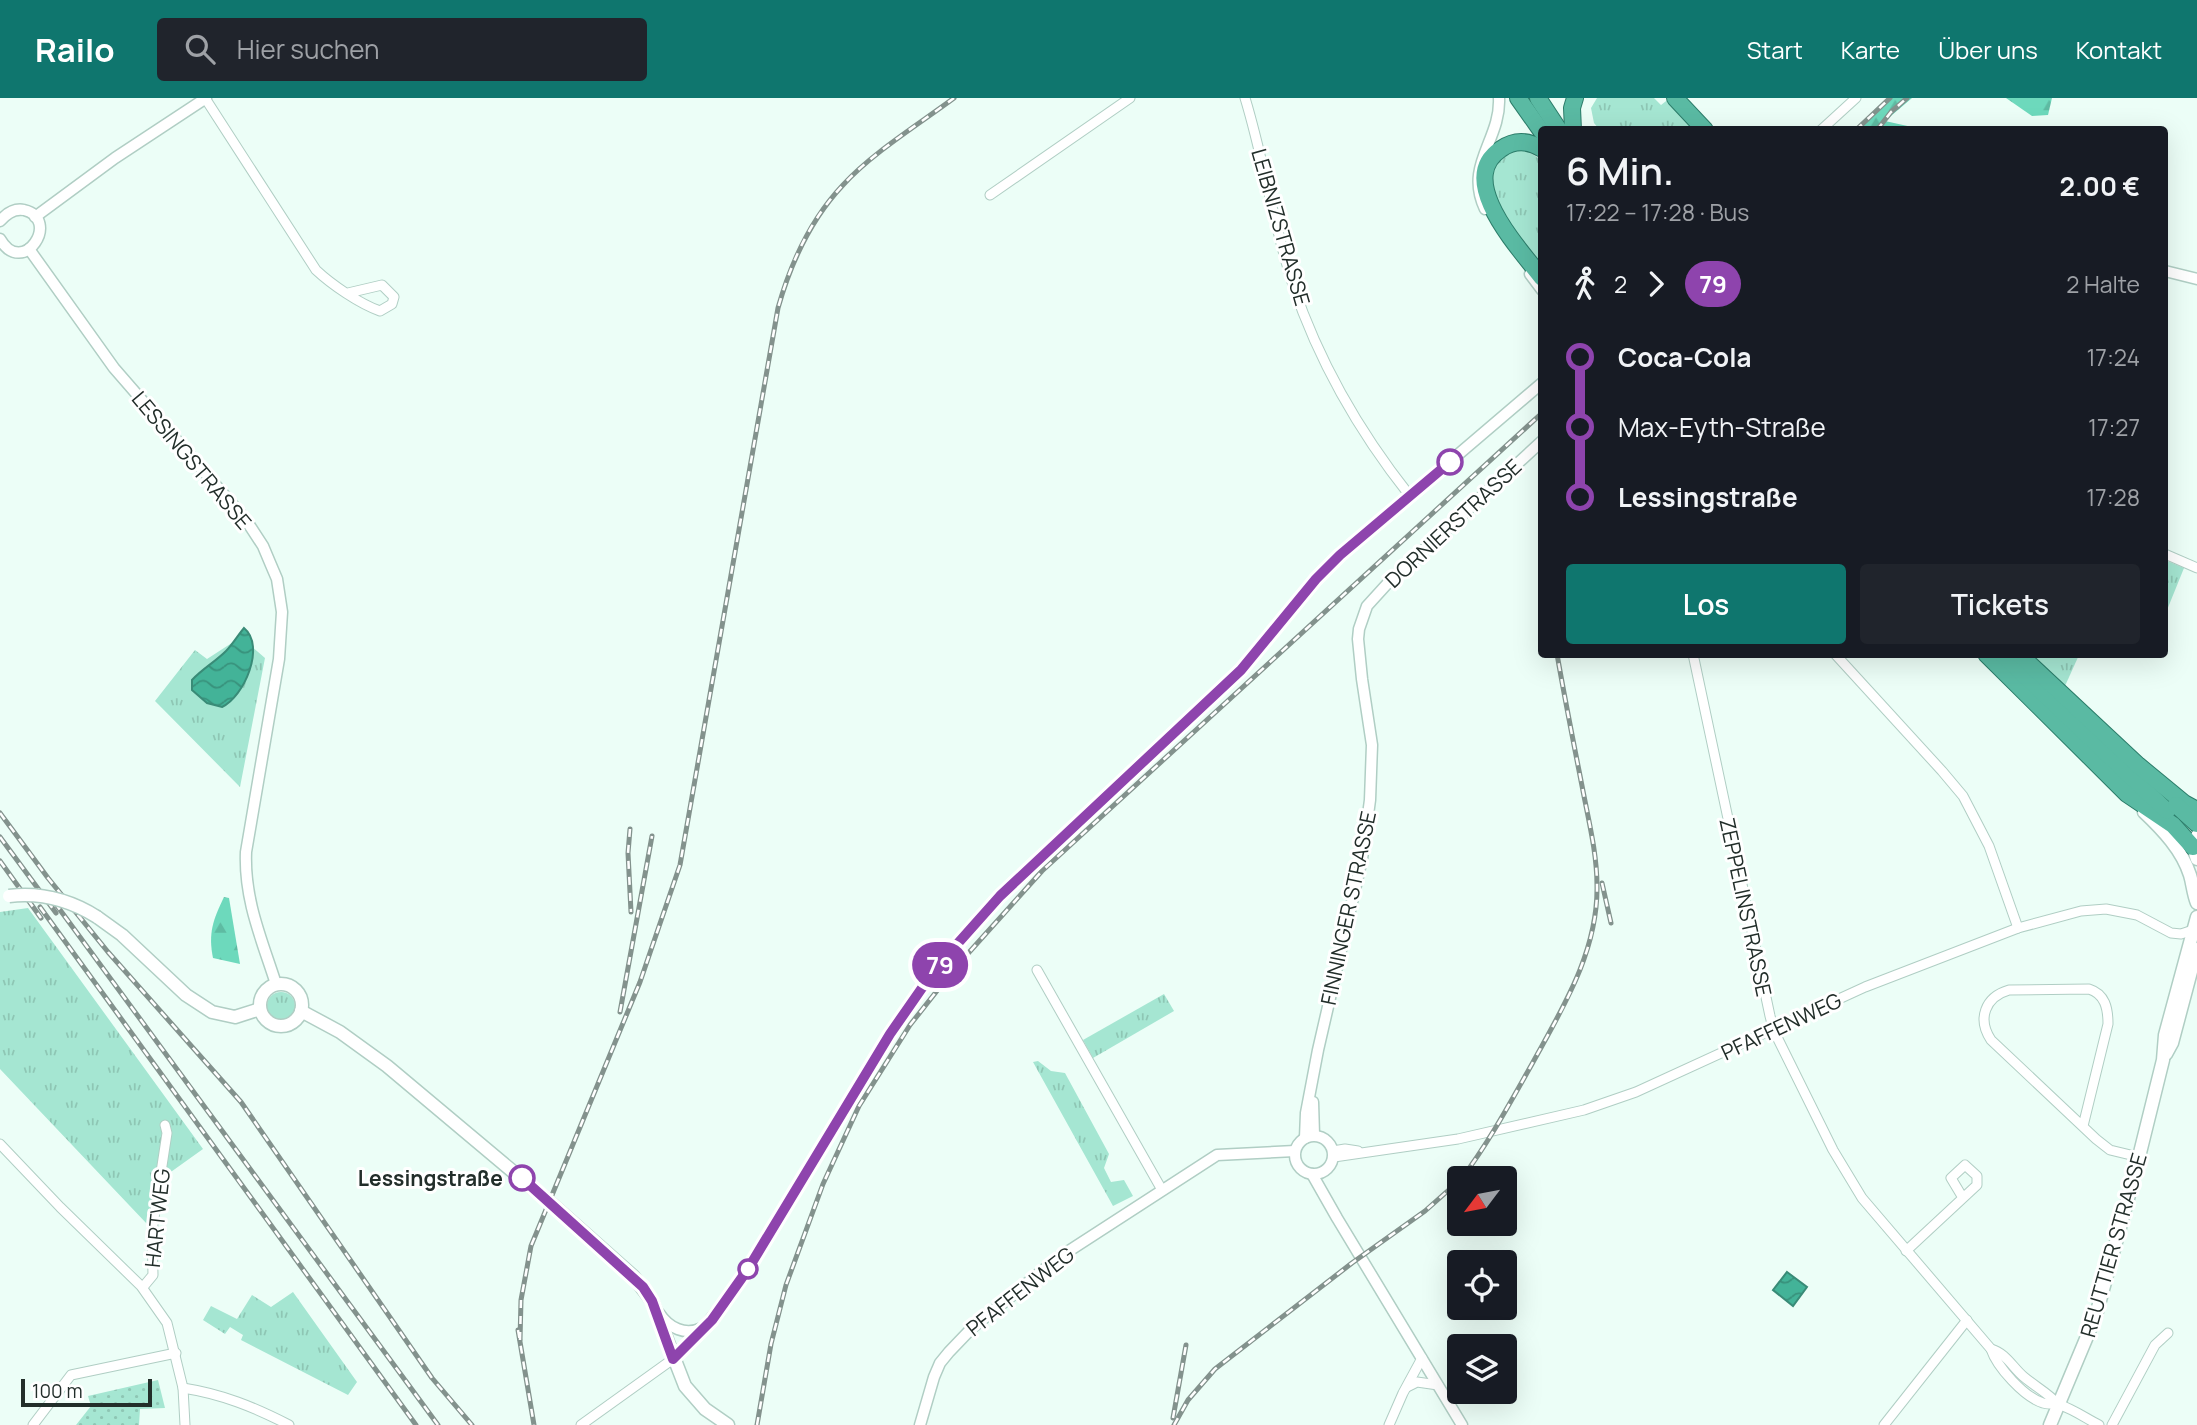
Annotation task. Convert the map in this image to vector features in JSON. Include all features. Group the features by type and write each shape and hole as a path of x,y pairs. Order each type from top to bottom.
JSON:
{"highway":[{"path":"1518,98 1538,126"},
{"path":"1538,98 1556,126"},
{"path":"1573,126 1572,108 1576,98"},
{"path":"1675,98 1701,126"},
{"path":"1538,147 1527,142 1507,145 1490,159 1484,183 1491,205 1538,272"},
{"path":"1990,658 2127,794 2172,825 2196,847"},
{"path":"2007,658 2176,820"},
{"path":"2023,658 2159,783 2197,810"},
{"path":"2159,783 2181,811 2197,824"}],"main road":[{"path":"2127,794 2175,846 2191,877 2197,903"},
{"path":"4,897 55,897 80,906 122,935 186,995 212,1012 235,1017 260,1009"},
{"name":"REUTTIER STRASSE","path":"2050,1425 2096,1315 2139,1157 2163,1060 2165,1035 2195,923"},
{"name":"REUTTIER STRASSE","path":"2163,1060 2172,1043 2197,949"},
{"path":"276,984 284,984 298,992 301,998 301,1011 290,1024 279,1026 267,1020 260,1009 262,996 276,984"},
{"path":"301,1011 340,1032 429,1100 643,1287 652,1301 685,1386 714,1417 728,1425"}],"street":[{"path":"35,217 115,158 206,98 306,258 326,279 370,308 380,311 392,304 394,297 382,285 348,293"},
{"path":"990,195 1130,98"},
{"name":"LEIBNIZSTRASSE","path":"1245,98 1272,210 1301,305 1351,412 1410,496"},
{"path":"1499,98 1496,120 1478,171 1479,196 1499,231 1538,285"},
{"path":"1684,98 1710,126"},
{"path":"1825,126 1856,98"},
{"path":"0,239 10,250 16,252 29,249 38,241 40,235 39,223 24,210 17,210 1,218"},
{"name":"LESSINGSTRASSE","path":"29,249 114,368 246,520 277,579 282,634 245,870 251,912 276,984"},
{"path":"2168,272 2197,279"},
{"path":"581,1425 673,1359 712,1320 760,1251 890,1034 951,951 1000,896 1241,670 1316,579 1538,386"},
{"name":"DORNIERSTRASSE","path":"1367,606 1387,584 1538,445"},
{"path":"2168,555 2197,568"},
{"name":"FINNINGER STRASSE","path":"1310,1136 1306,1113 1362,859 1370,800 1371,745 1358,639 1367,606"},
{"name":"ZEPPELINSTRASSE","path":"1694,658 1774,1031 1852,1183 1906,1251 1991,1349 1994,1359 2024,1391 2043,1403 2059,1405 2099,1425"},
{"path":"1839,658 1963,796 1989,846 2018,928"},
{"name":"PFAFFENWEG","path":"1334,1154 1430,1145 1584,1110 1636,1093 1865,987 2018,928 2093,908 2137,915 2171,933 2181,934 2195,923"},
{"path":"1037,970 1162,1190"},
{"path":"2082,1126 2108,1024 2104,1000 2089,989 2009,990 1999,993 1985,1009 1984,1023 1987,1034 2082,1126 2110,1150 2139,1157"},
{"name":"HARTWEG","path":"165,1125 167,1133 152,1231 153,1275 143,1287 167,1323 183,1388 185,1425"},
{"path":"1310,1136 1328,1141 1334,1154 1328,1169 1315,1174 1301,1169 1295,1154 1300,1142 1310,1136"},
{"path":"0,1144 60,1207 143,1287"},
{"name":"PFAFFENWEG","path":"920,1425 940,1363 960,1339 1058,1258 1217,1154 1295,1154"},
{"path":"1315,1174 1336,1218 1462,1425"},
{"path":"1906,1251 1963,1198"},
{"path":"652,1301 666,1322 684,1331 698,1330 712,1320"},
{"path":"1884,1425 1967,1320"},
{"path":"2112,1425 2154,1345 2168,1332"},
{"path":"33,1425 71,1376 176,1353"},
{"path":"1389,1425 1422,1359"},
{"path":"1403,1393 1415,1382 1438,1385"},
{"path":"183,1388 238,1401 289,1425"}],"green space":[{"path":"1597,98 1654,98 1661,105 1670,98 1697,126 1596,126 1591,108"},
{"path":"1889,98 1912,98 1885,121 1908,126 1858,126"},
{"path":"2006,98 2052,98 2048,115 2032,116"},
{"path":"1513,148 1525,150 1538,158 1538,264 1516,237 1489,190 1493,164"},
{"path":"2168,561 2184,568 2168,608"},
{"path":"241,637 265,658 240,787 155,701 195,650 207,659"},
{"path":"2032,658 2078,658 2065,686"},
{"path":"224,897 229,898 240,964 213,958 212,927"},
{"path":"28,908 203,1149 154,1184 147,1224 0,1069 0,912"},
{"path":"281,992 291,996 295,1006 291,1016 281,1020 271,1016 267,1006 271,996"},
{"path":"1164,994 1174,1011 1093,1058 1083,1040"},
{"path":"1038,1061 1051,1071 1065,1073 1109,1154 1104,1168 1111,1182 1124,1180 1133,1196 1113,1206 1033,1062"},
{"path":"293,1292 357,1382 348,1395 241,1340 243,1335 230,1327 225,1334 203,1320 211,1306 237,1319 252,1295 271,1307"},
{"path":"158,1380 165,1408 140,1409 139,1425 76,1425 91,1406 88,1396"}],"water":[{"path":"244,628 250,636 253,658 244,682 238,693 222,707 207,703 192,690 192,680 226,651"},
{"path":"1787,1272 1807,1287 1793,1306 1773,1290"}],"railway":[{"path":"520,1340 521,1300 531,1246 640,982 680,865 783,291 803,242 831,198 882,150 954,98"},
{"path":"1860,126 1890,98"},
{"path":"1880,126 1907,98"},
{"path":"757,1425 771,1344 786,1285 823,1184 859,1106 910,1025 955,968 1042,871 1538,417"},
{"path":"1470,1166 1499,1122 1555,1022 1585,957 1596,910 1596,862 1558,658"},
{"path":"0,813 108,952 241,1102 432,1378 472,1425"},
{"path":"630,829 628,853 631,912"},
{"path":"620,1012 652,836"},
{"path":"0,837 56,913"},
{"path":"0,861 41,918"},
{"path":"1602,883 1611,923"},
{"path":"55,903 438,1425"},
{"path":"40,907 416,1425"},
{"path":"1174,1425 1188,1400 1215,1369 1352,1263 1425,1211 1447,1192"},
{"path":"518,1330 534,1425"},
{"path":"1173,1418 1186,1345"}],"bus line":[{"name":"79","path":"522,1178 643,1287 652,1301 673,1359 726,1303 890,1034 951,951 1000,896 1241,670 1287,612 1340,555 1450,462"}],"place":[{"name":"Lessingstraße","path":"522,1178"}]}
